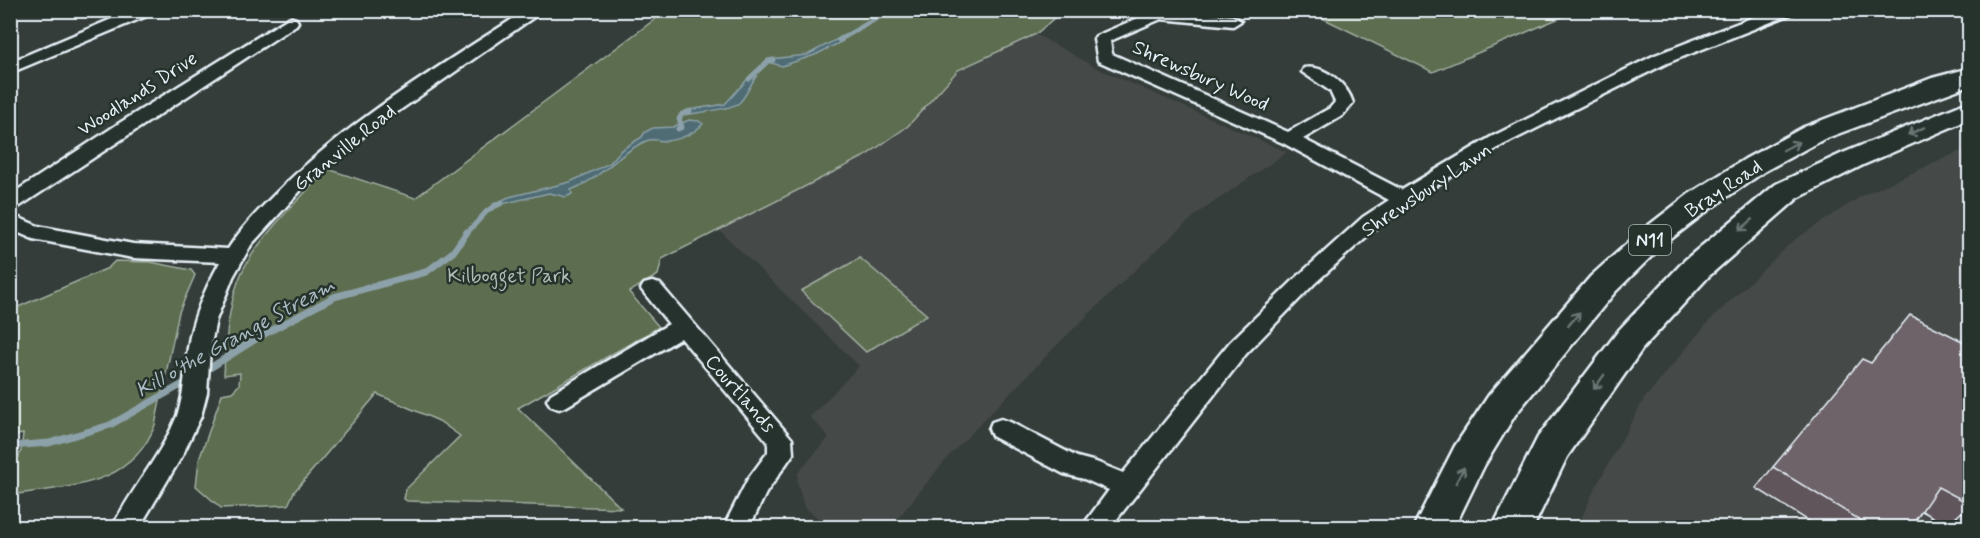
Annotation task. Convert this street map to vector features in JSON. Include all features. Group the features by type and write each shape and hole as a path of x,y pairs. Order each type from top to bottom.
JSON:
{"highway":[{"name":"Bray Road","path":"1433,528 1469,456 1502,405 1603,284 1651,239 1700,201 1755,165 1814,134 1942,84 1970,76"},
{"name":"Bray Road","path":"1512,528 1552,448 1631,339 1704,261 1787,191 1916,131 1970,109"}],"street":[{"path":"10,68 148,10"},
{"name":"Granville Road","path":"125,528 178,436 194,400 200,339 213,301 233,256 282,197 327,156 401,101 537,10"},
{"name":"Shrewsbury Lawn","path":"1095,528 1125,486 1238,348 1307,279 1370,222 1497,141 1661,59 1788,10"},
{"name":"Shrewsbury Wood","path":"1233,21 1158,15 1102,39 1104,57 1289,139 1403,199"},
{"name":"Woodlands Drive","path":"10,204 290,22"},
{"path":"1289,139 1336,112 1344,103 1343,94 1337,87 1311,72"},
{"path":"10,220 33,232 133,251 233,256"},
{"name":"Courtlands","path":"652,289 780,439 780,454 757,486 736,528"},
{"path":"559,400 683,326"},
{"path":"1001,429 1073,467 1087,469 1125,486"}],"shaded area":[{"path":"1036,34 1099,69 1287,152 1197,214 1151,255 1061,341 949,456 891,527 819,519 804,507 797,482 798,473 829,437 810,417 859,366 719,230 865,156 908,126 958,70"},
{"path":"1969,147 1969,527 1577,528 1593,492 1644,399 1709,321 1794,240 1863,195"}],"green space":[{"path":"1308,10 1576,11 1433,72"},
{"name":"Kilbogget Park","path":"666,11 1062,11 1036,34 958,70 908,126 865,156 662,259 658,275 629,292 659,327 518,408 621,508 407,501 404,499 406,489 460,436 439,421 377,394 294,492 288,505 221,508 196,486 199,460 222,394 232,392 239,385 240,373 224,375 231,309 242,272 270,231 328,169 415,198"},
{"path":"860,258 927,315 866,352 801,291"},
{"path":"115,261 150,262 191,270 195,275 179,312 155,425 144,446 130,461 114,472 75,486 11,495 11,475 21,451 23,434 11,436 11,310 108,268"}],"water":[{"path":"845,35 843,41 815,55 782,66 768,62 770,59 807,55"},
{"path":"754,72 757,75 739,103 721,109 684,115 683,112 688,110 725,104"},
{"path":"689,120 703,124 681,138 665,141 649,140 636,146 592,179 571,190 572,194 566,197 549,193 494,206 493,204 509,197 570,182 610,163 621,150 642,137 645,132 653,128 673,127"}],"building":[{"path":"1910,315 1970,345 1970,504 1938,487 1910,528 1873,528 1773,467 1862,359 1871,363"}],"waterway":[{"name":"Kill o'the Grange Stream","path":"839,40 891,10"},
{"name":"Kill o'the Grange Stream","path":"749,79 768,61 773,60"},
{"name":"Kill o'the Grange Stream","path":"678,129 682,127 679,119 682,114 690,111"},
{"name":"Kill o'the Grange Stream","path":"466,234 488,210 502,203"},
{"name":"Kill o'the Grange Stream","path":"202,373 259,337 334,297 426,272 453,252 467,232"},
{"name":"Kill o'the Grange Stream","path":"10,446 49,443 110,425 190,380"}]}
